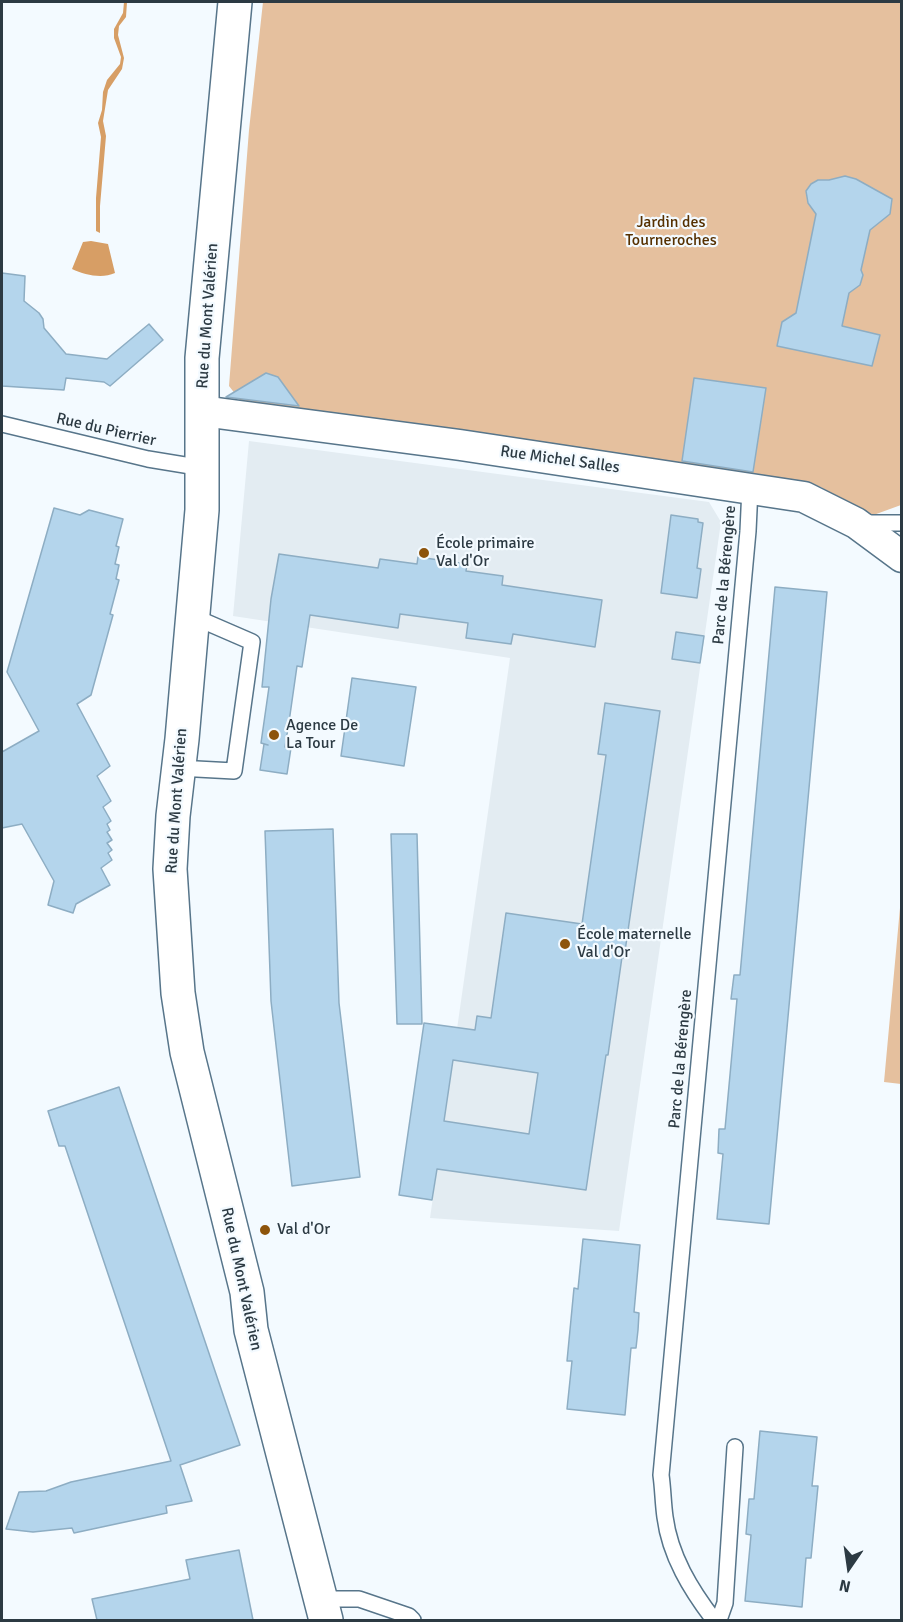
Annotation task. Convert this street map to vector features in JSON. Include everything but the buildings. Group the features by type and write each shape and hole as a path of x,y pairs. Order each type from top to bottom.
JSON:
{"main road":[{"name":"Rue du Mont Valérien","path":"235,2 202,358 202,510 170,869 178,993 187,1052 248,1292 251,1330 324,1610"}],"street":[{"name":"Rue Michel Salles","path":"202,411 460,445 804,497 856,523 902,557"}],"lane":[{"name":"Rue du Pierrier","path":"2,424 148,459 203,468"},
{"name":"Parc de la Bérengère","path":"717,1620 696,1596 676,1560 665,1519 661,1475 746,554 750,488"},
{"path":"856,523 902,523"},
{"path":"178,768 234,771 252,642 192,616"},
{"path":"717,1620 725,1603 735,1447"},
{"path":"324,1610 359,1599 409,1616 413,1620"}],"shaded area":[{"path":"124,2 127,2 126,17 119,26 118,35 124,58 122,69 108,90 103,121 106,136 100,233 96,231 101,137 98,123 107,80 120,64 121,57 114,38 114,29 123,13"},
{"path":"83,242 108,244 115,273 94,276 72,269"},
{"name":"École maternelle Val d'Or","path":"249,441 709,502 721,522 619,1231 430,1218 510,658 233,616"}],"green space":[{"name":"Jardin des Tourneroches","path":"263,2 901,2 901,505 868,517 821,487 240,400 229,386 249,130"},
{"path":"901,897 902,1084 884,1082"}],"place":[{"name":"École primaire Val d'Or","path":"424,553"},
{"name":"Agence De La Tour","path":"274,735"},
{"name":"École maternelle Val d'Or","path":"565,944"},
{"name":"Val d'Or","path":"265,1230"}]}
